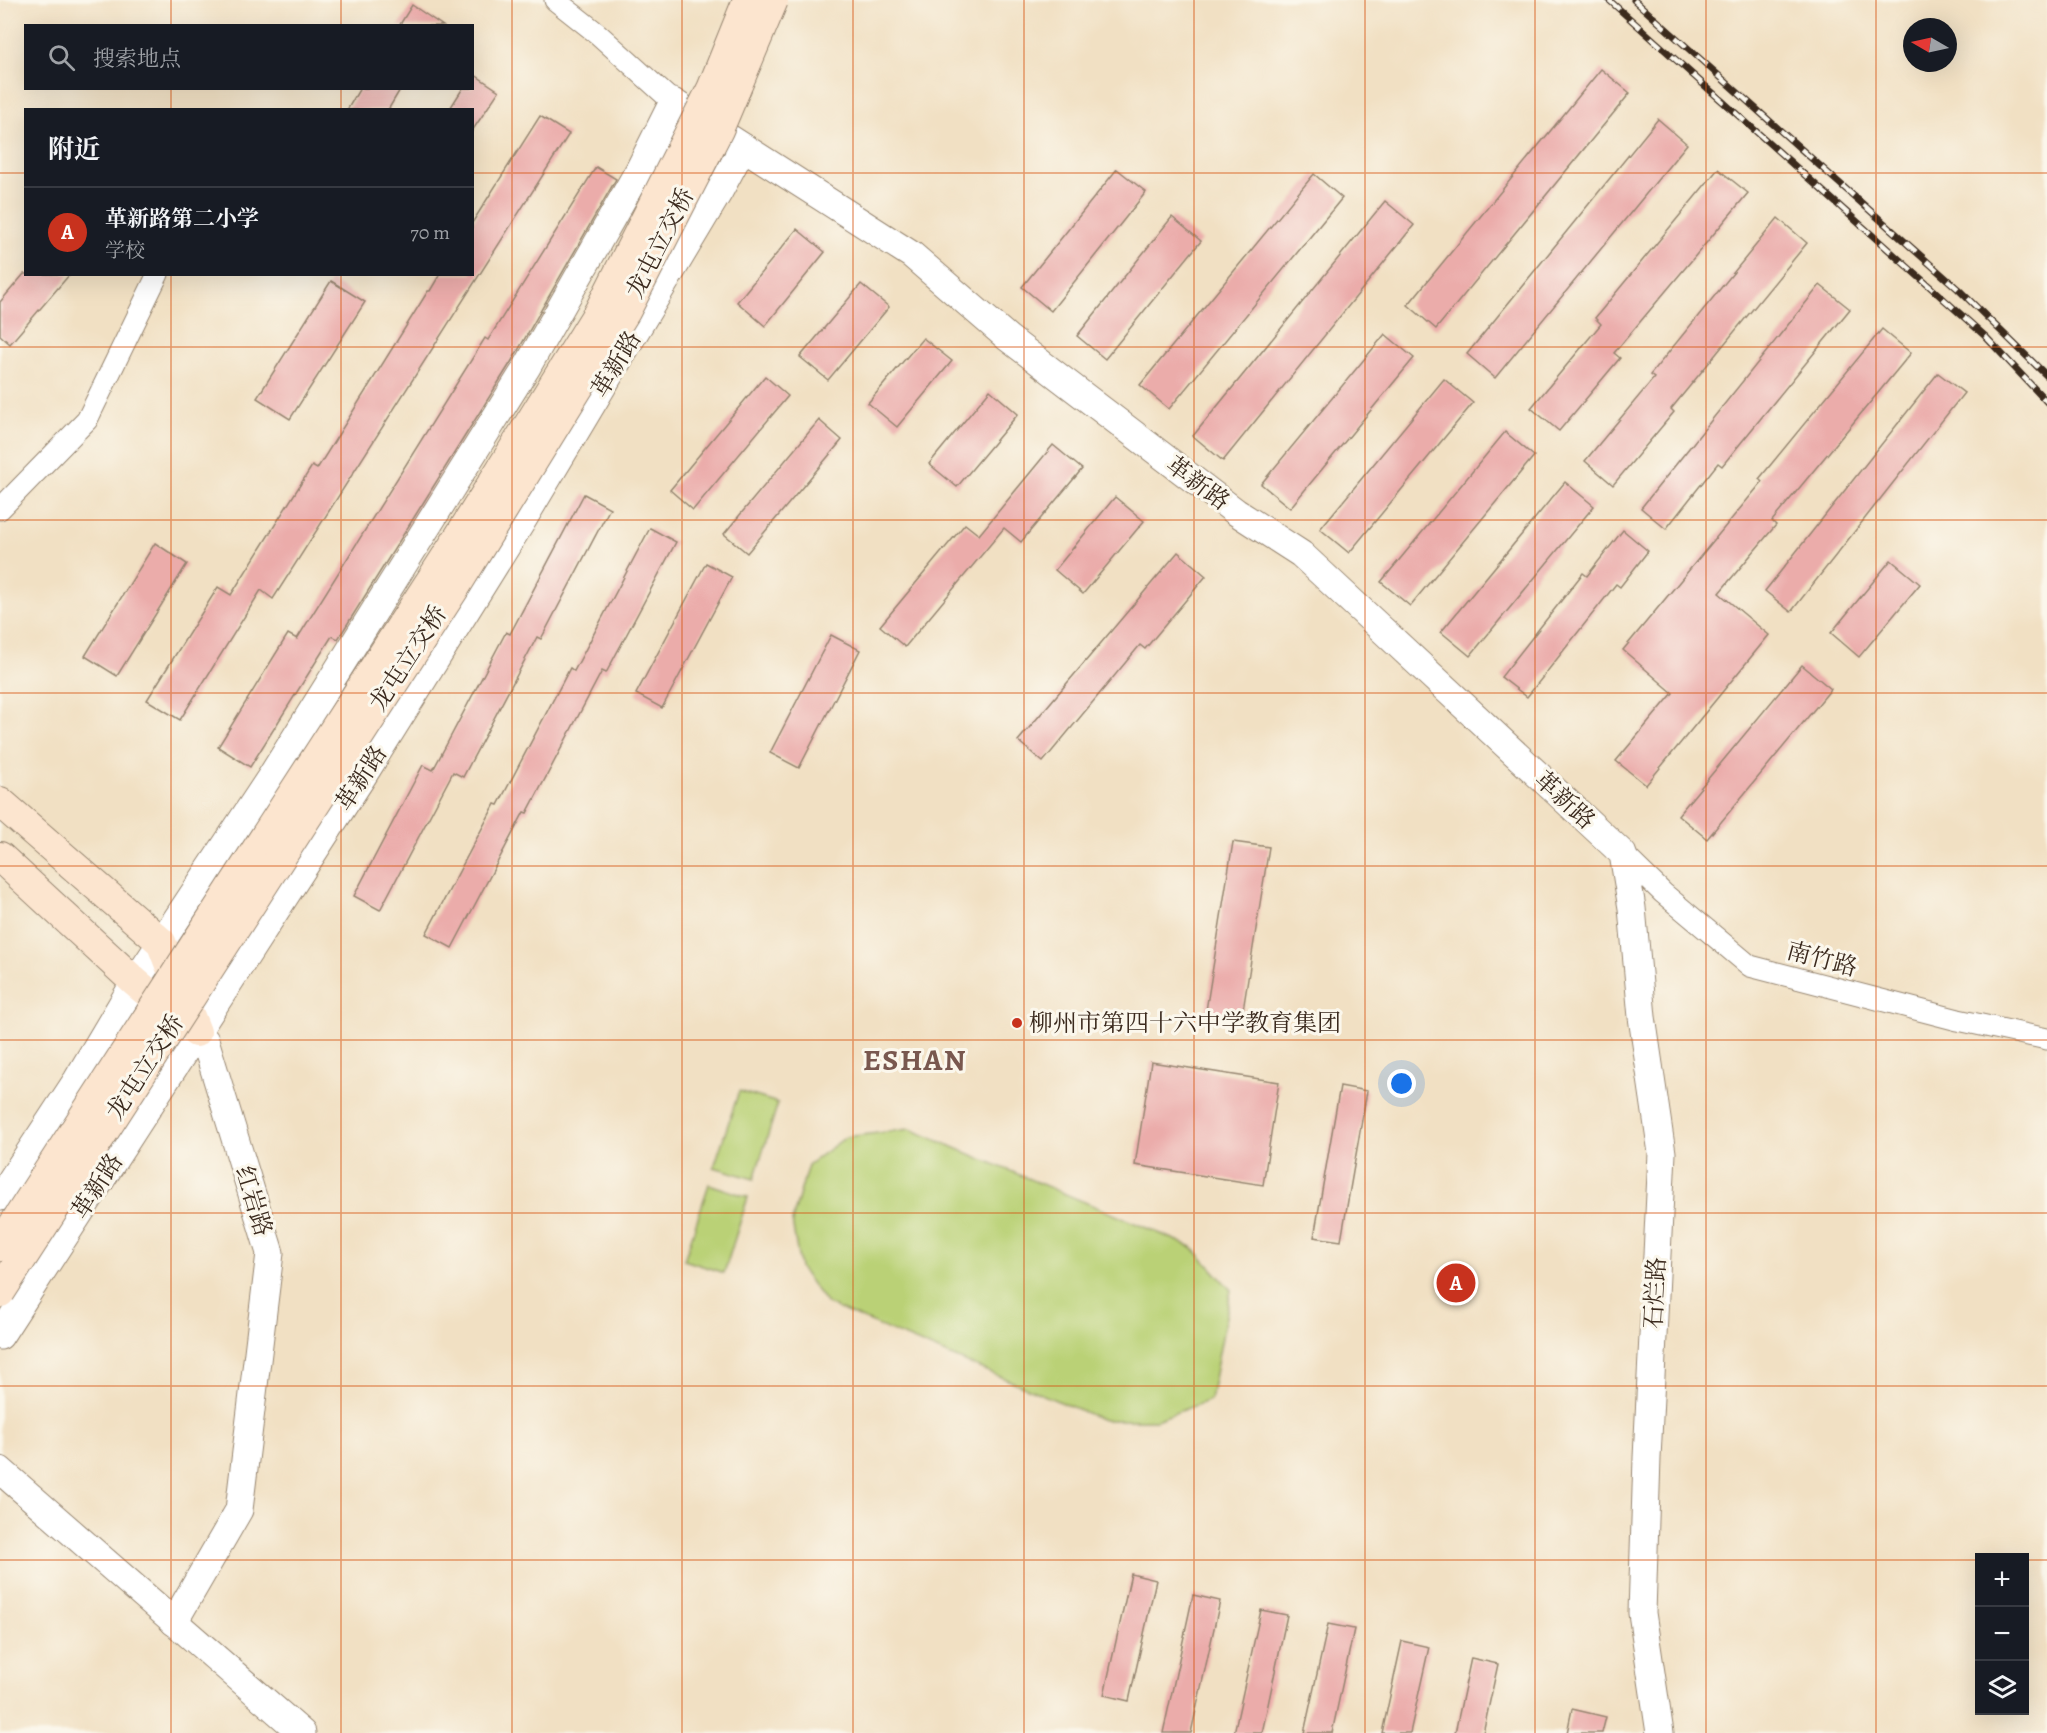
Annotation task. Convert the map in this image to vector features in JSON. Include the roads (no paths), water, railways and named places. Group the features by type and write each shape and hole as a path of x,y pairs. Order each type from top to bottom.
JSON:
{"main road":[{"name":"龙屯立交桥","path":"0,1246 445,558 598,312 712,89 748,0"},
{"name":"龙屯立交桥","path":"0,1292 455,587 626,310 718,130 773,0"},
{"path":"0,802 161,942 196,1032"},
{"name":"红岩路","path":"0,857 135,982 196,1032"}],"street":[{"path":"0,1197 77,1080 135,982 272,775 527,367 639,170 673,102 598,34 555,0"},
{"name":"革新路","path":"673,102 912,255 1008,338 1236,512 1301,554 1623,854"},
{"name":"革新路","path":"0,1336 361,779 521,523 714,200 743,147"},
{"path":"0,509 87,420 157,276"},
{"name":"南竹路","path":"1623,854 1663,893 1750,966 1958,1020 2047,1039"},
{"name":"石烂路","path":"1623,854 1632,908 1642,1017 1662,1153 1647,1447 1642,1612 1660,1733"},
{"name":"红岩路","path":"174,1622 239,1510 270,1252 205,1040 196,1032"},
{"path":"0,1470 302,1733"}],"railway":[{"path":"1609,0 1985,336 2047,402"},
{"path":"1634,0 1958,289 2047,376"}],"place":[{"name":"柳州市第四十六中学教育集团","path":"1017,1023"},
{"name":"革新路第二小学","path":"1456,1283"}],"district":[{"name":"ESHAN","path":"915,1060"}]}
